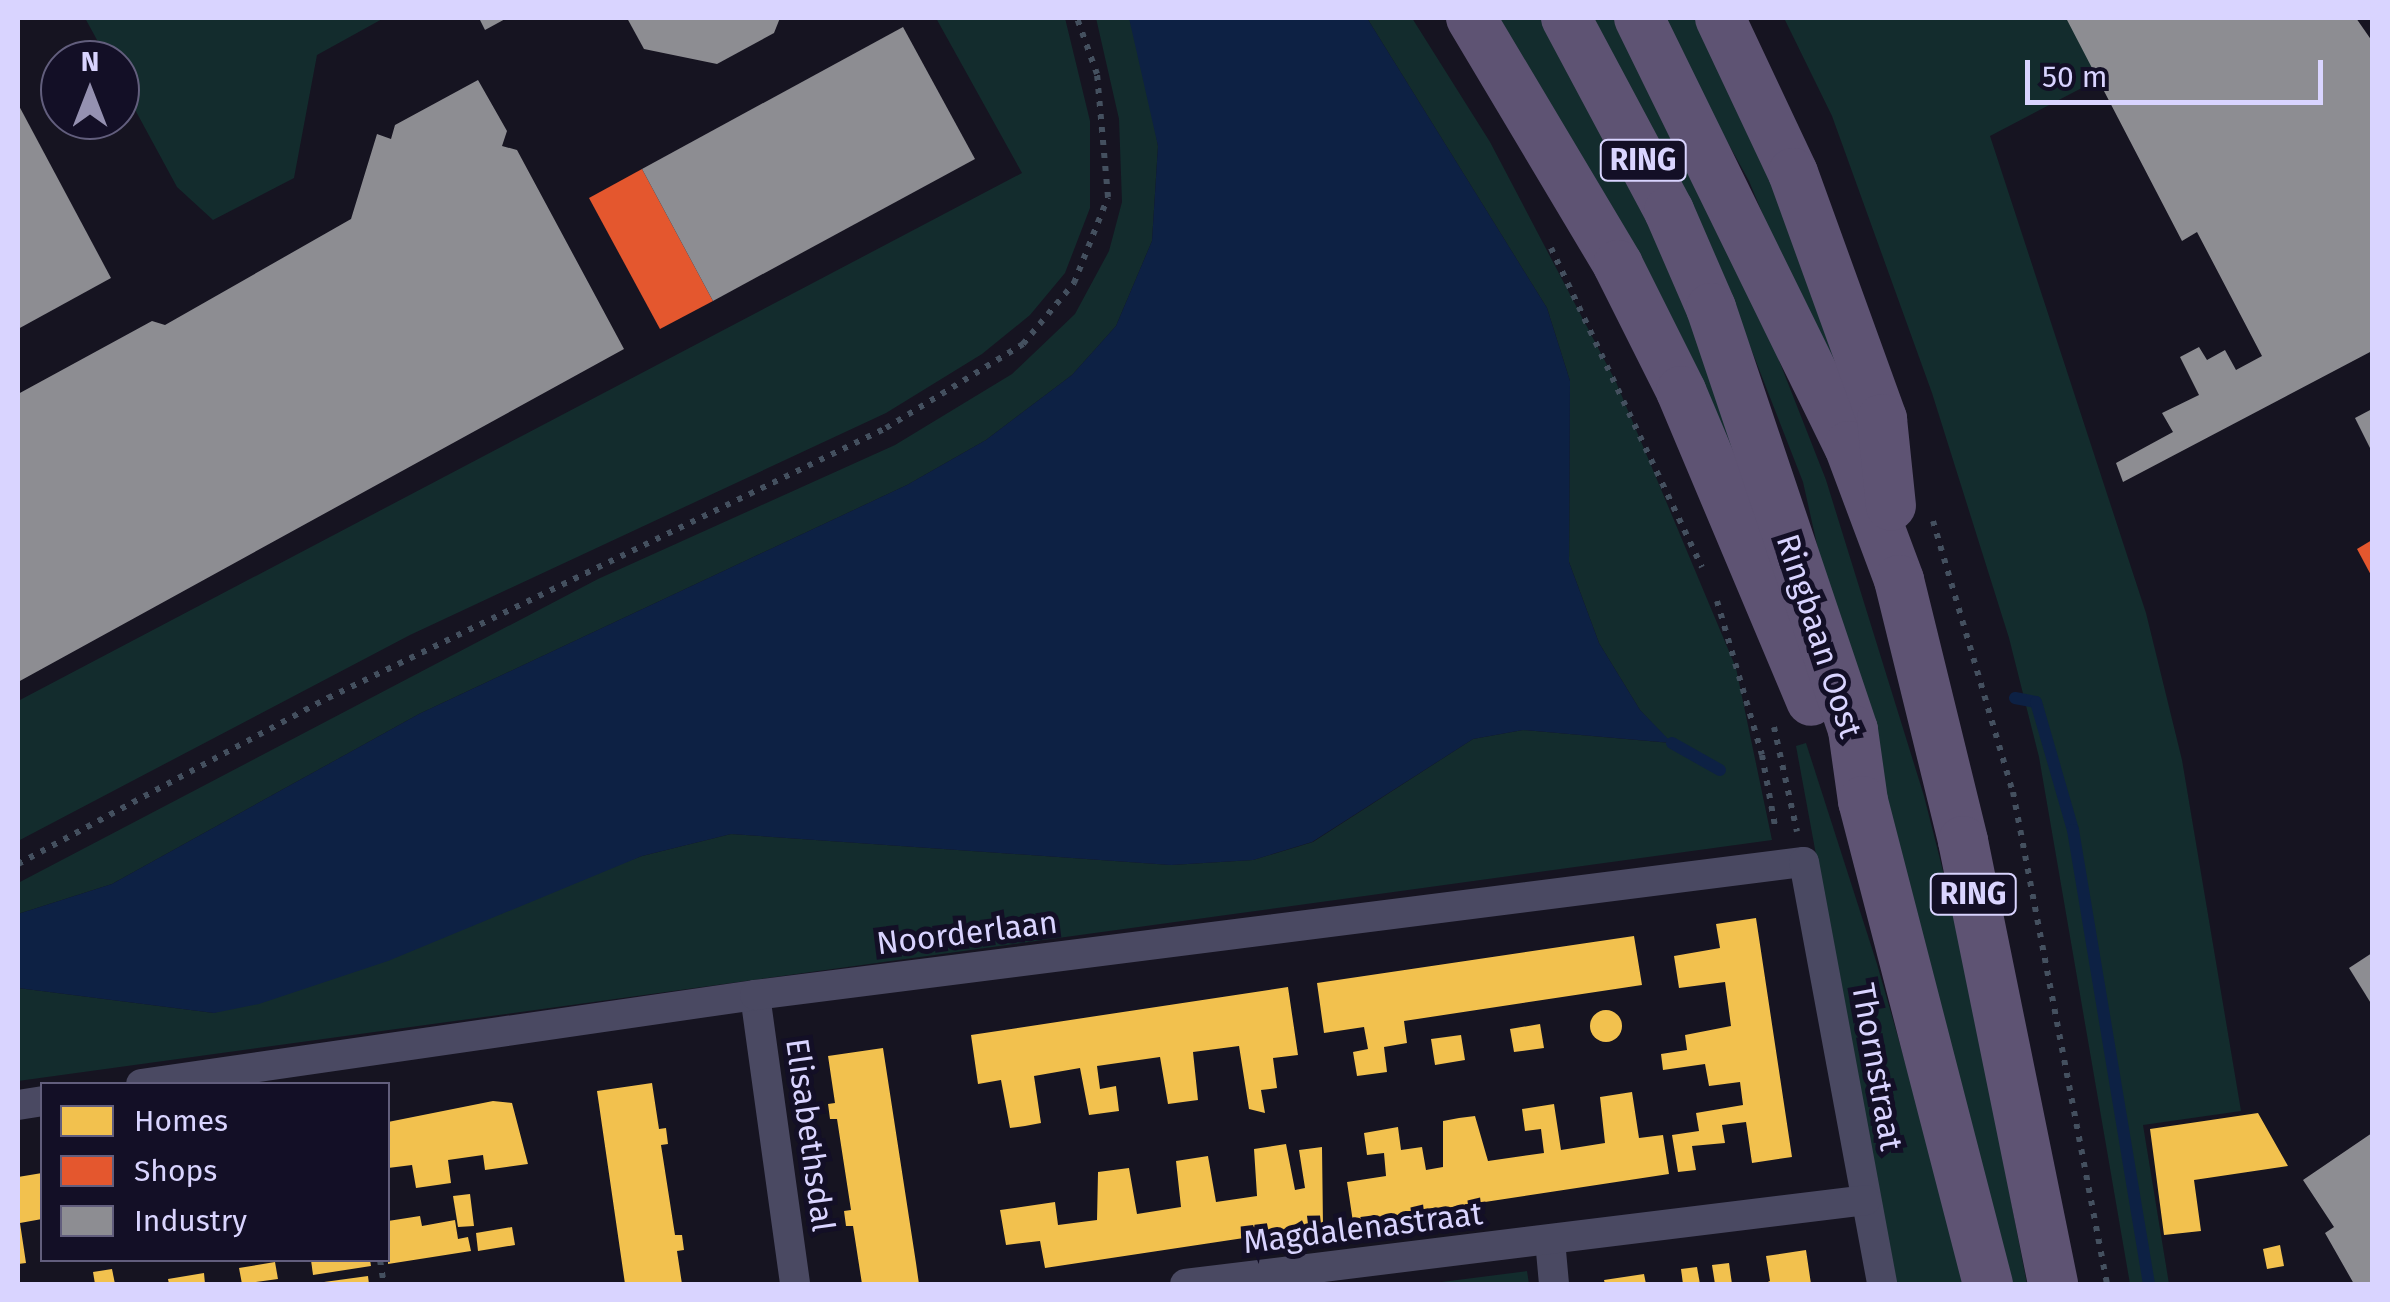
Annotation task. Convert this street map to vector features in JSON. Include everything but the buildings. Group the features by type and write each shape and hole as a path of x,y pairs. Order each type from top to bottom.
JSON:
{"main road":[{"path":"1471,18 1618,265 1681,391 1823,732 1863,801"},
{"name":"Ringbaan Oost","path":"1566,18 1668,211 1710,308 1853,730 1863,801 1988,1284"},
{"name":"RING","path":"1640,18 1833,412 1899,580 1963,841 2052,1284"},
{"path":"1720,18 1792,172 1882,419 1899,580"}],"street":[{"name":"Noorderlaan","path":"156,1082 756,995 1804,862"},
{"name":"Thornstraat","path":"1804,862 1882,1284"},
{"name":"Elisabethsdal","path":"756,995 795,1284"},
{"name":"Magdalenastraat","path":"1185,1284 1866,1200"},
{"path":"1550,1240 1554,1284"}],"path":[{"path":"18,864 328,698 886,428 1023,344 1074,282 1108,197 1097,74 1077,18"},
{"path":"1544,235 1628,398 1706,576"},
{"path":"1714,594 1762,755 1776,834 1804,862"}],"green space":[{"path":"85,18 384,18 317,55 294,178 213,220 177,187 140,119 140,40 97,40"},
{"path":"936,18 1065,18 1090,121 1090,208 1065,273 1030,315 982,354 886,413 410,635 18,841 18,701 1022,173"},
{"path":"1096,18 1129,18 1142,57 1158,146 1152,241 1116,326 1072,375 986,440 907,485 419,714 112,884 18,914 18,883 598,579 895,445 1012,374 1075,314 1109,251 1122,202 1119,119"},
{"path":"1367,18 1412,18 1490,142 1616,382 1736,668 1772,840 18,1081 18,988 214,1013 642,856 731,834 1171,865 1253,860 1313,842 1473,739 1523,730 1671,743 1640,710 1599,643 1569,562 1570,381 1547,308"},
{"path":"1496,18 1552,18 1679,274 1848,730"},
{"path":"1592,18 1616,18 1747,279 1826,480 1924,796 1961,942 2027,1284 2006,1284 1855,714 1803,482 1716,259"},
{"path":"1659,18 1706,18 1779,173 1866,436 1855,438 1749,181"},
{"path":"1784,18 2123,18 2120,68 1990,136 2146,613 2182,760 2241,1111 2143,1125 2169,1284 2130,1284 2039,757 2009,638 1932,393 1832,116"},
{"path":"1806,743 1877,964 1969,1284 1895,1284 1796,746"},
{"path":"1527,1271 1529,1284 1426,1284"}],"water":[{"path":"1129,18 1367,18 1547,308 1570,381 1569,562 1599,643 1640,710 1672,743 1523,730 1473,739 1312,842 1253,860 1171,865 731,834 642,856 388,961 259,1004 214,1013 18,988 18,914 112,884 419,714 907,485 986,440 1072,375 1116,326 1152,241 1158,146"}],"waterway":[{"path":"2015,698 2036,702 2073,830 2149,1284"},
{"path":"1672,743 1720,770"}]}
